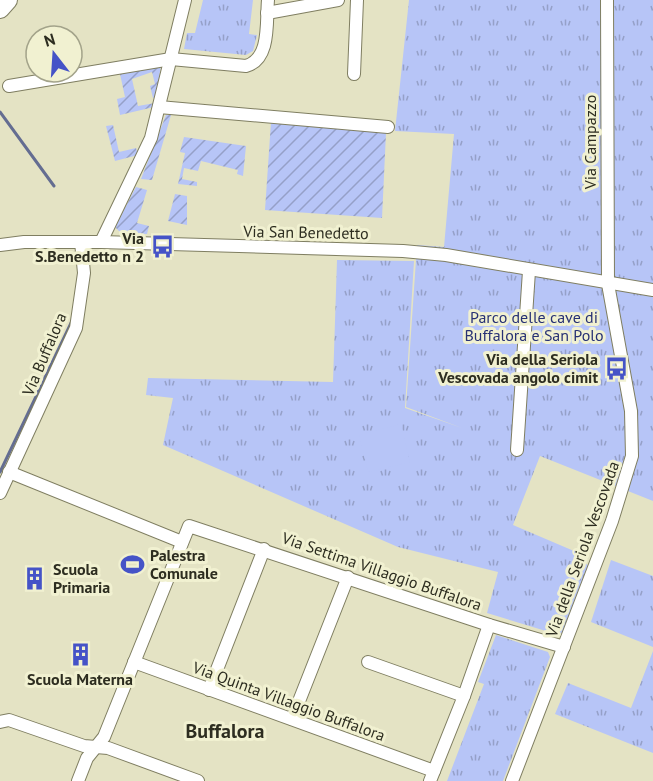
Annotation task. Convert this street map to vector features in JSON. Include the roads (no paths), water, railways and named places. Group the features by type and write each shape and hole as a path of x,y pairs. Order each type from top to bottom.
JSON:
{"highway":[{"path":"0,9 8,0"}],"street":[{"path":"101,242 141,161 159,107 185,0"},
{"path":"9,86 171,59 246,66 254,64 260,59 264,48 268,0"},
{"path":"267,13 338,0"},
{"path":"354,74 357,0"},
{"name":"Via Campazzo","path":"607,0 608,284"},
{"path":"159,107 388,127"},
{"name":"Via San Benedetto","path":"0,246 24,242 101,242 403,251 446,255 528,271 653,290"},
{"name":"Via Buffalora","path":"0,493 76,328 83,282 81,242"},
{"path":"517,450 528,271"},
{"name":"Via della Seriola Vescovada","path":"512,781 624,487 632,456 631,411 608,284"},
{"path":"9,472 182,542 104,737 87,758 78,781"},
{"name":"Via Settima Villaggio Buffalora","path":"182,542 189,526 489,625 564,647"},
{"path":"209,690 264,549"},
{"path":"292,719 348,577"},
{"path":"432,776 489,625"},
{"name":"Via Quinta Villaggio Buffalora","path":"134,662 292,719 432,776"},
{"path":"368,662 464,696"},
{"path":"1,721 9,720 84,746 108,748 167,776 198,781"}],"waterway":[{"path":"0,112 54,186"},
{"path":"0,472 72,321"}],"place":[{"name":"Via S.Benedetto n 2","path":"162,247"},
{"name":"Via della Seriola Vescovada angolo cimit","path":"616,368"},
{"name":"Palestra Comunale","path":"132,564"},
{"name":"Scuola Primaria","path":"35,578"},
{"name":"Scuola Materna","path":"80,654"}],"district":[{"name":"Buffalora","path":"225,731"}],"park label":[{"name":"Parco delle cave di Buffalora e San Polo","path":"534,326"}]}
